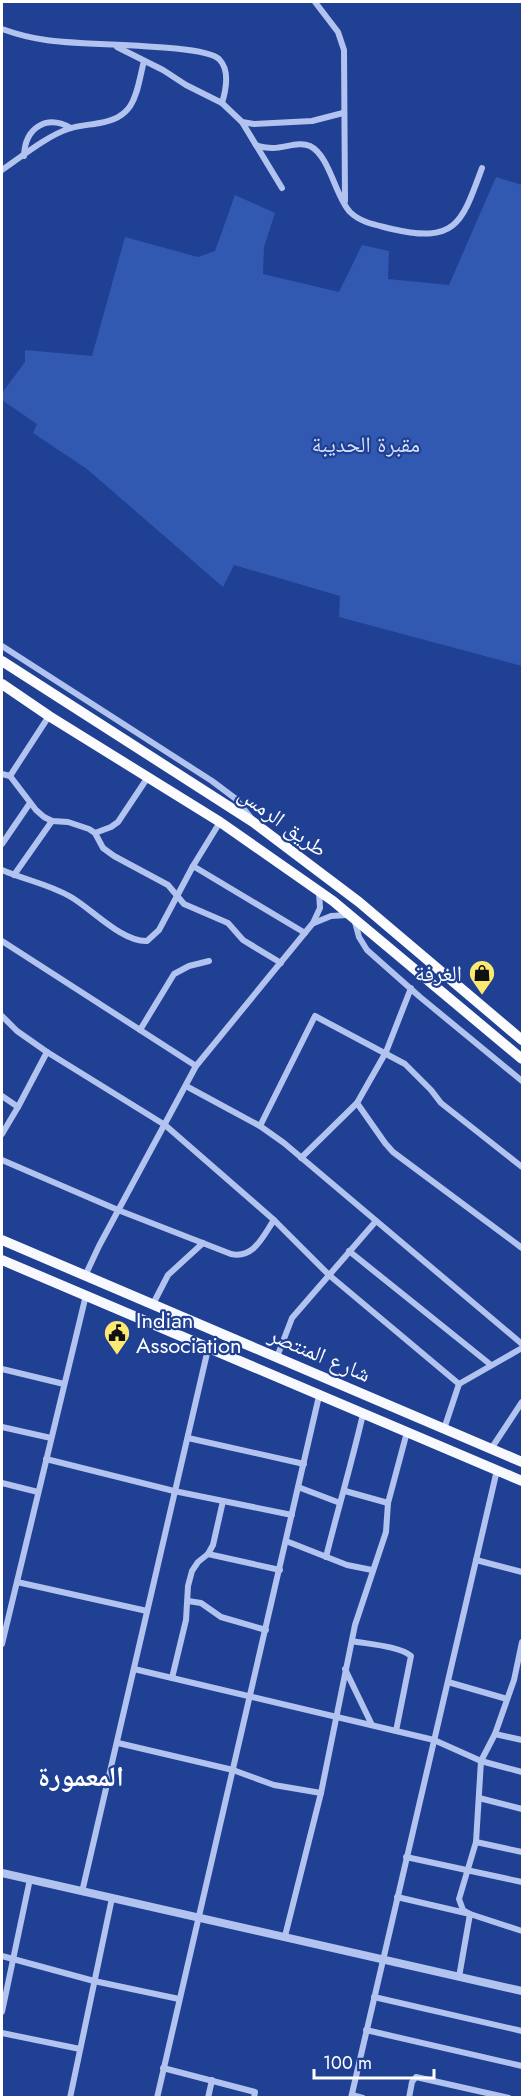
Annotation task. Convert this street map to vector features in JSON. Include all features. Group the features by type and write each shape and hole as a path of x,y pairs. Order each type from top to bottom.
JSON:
{"highway":[{"name":"طريق الرمس","path":"2,661 253,822 359,902 522,1040"},
{"name":"طريق الرمس","path":"2,684 49,716 220,822 318,890 522,1059"}],"main road":[{"name":"شارع المنتصر","path":"2,1240 522,1462"},
{"name":"شارع المنتصر","path":"2,1260 522,1481"}],"street":[{"path":"315,2 338,32 344,50 345,205"},
{"path":"2,29 46,40 173,49 202,52 217,57 226,76 222,103"},
{"path":"114,45 222,103 242,122 282,188"},
{"path":"2,170 62,131 109,122 124,115 134,103 144,61"},
{"path":"242,122 254,124 312,122 343,113"},
{"path":"24,156 24,146 34,129 43,123 62,123 71,128"},
{"path":"255,145 272,148 300,144 311,147 323,160 345,205 351,212 366,223 414,234 437,233 457,221 465,212 482,168"},
{"path":"2,646 212,781 236,799 253,822"},
{"path":"10,776 49,716"},
{"path":"2,774 10,776 30,803 44,817 52,821 82,826 95,833 103,848 114,856 168,885 180,901 228,923 243,940 281,963"},
{"path":"95,833 118,822 148,777"},
{"path":"2,844 30,803"},
{"path":"14,875 52,821"},
{"path":"2,870 49,885 86,906 133,940 147,941 159,930 220,822"},
{"path":"194,866 305,933"},
{"path":"85,1276 196,1066 313,923 320,908 318,890"},
{"path":"313,923 331,916 352,917 363,945 522,1081"},
{"path":"2,941 196,1066"},
{"path":"140,1030 174,974 189,966 209,961"},
{"path":"301,1158 357,1103 386,1052 411,988"},
{"path":"2,1016 17,1031 47,1052 165,1125 274,1220 329,1275 459,1384"},
{"path":"260,1126 315,1016 405,1064 441,1102 522,1167"},
{"path":"2,1134 47,1052"},
{"path":"186,1086 260,1126 301,1158 522,1346 459,1384 444,1429"},
{"path":"2,1096 18,1107"},
{"path":"357,1103 384,1143 393,1152 522,1248"},
{"path":"2,1160 118,1210 231,1254 246,1254 253,1250 274,1220"},
{"path":"277,1357 292,1318 376,1221"},
{"path":"153,1304 168,1275 203,1243"},
{"path":"349,1251 491,1365"},
{"path":"2,1644 86,1295"},
{"path":"82,1892 208,1349"},
{"path":"2,1369 64,1384"},
{"path":"157,2097 319,1396"},
{"path":"491,1449 522,1402"},
{"path":"326,1557 345,1491 363,1414"},
{"path":"2,1427 51,1438"},
{"path":"285,1936 321,1793 355,1625 372,1570 380,1556 386,1532 388,1503 407,1432"},
{"path":"188,1438 304,1464"},
{"path":"46,1459 174,1491 292,1515"},
{"path":"363,2097 351,2096 497,1470"},
{"path":"2,1483 38,1492"},
{"path":"298,1487 340,1503"},
{"path":"345,1491 388,1503"},
{"path":"172,1678 186,1620 188,1586 192,1571 213,1545 222,1501"},
{"path":"286,1541 347,1565 372,1570"},
{"path":"208,1554 280,1570"},
{"path":"476,1560 522,1572"},
{"path":"17,1582 147,1611"},
{"path":"188,1601 201,1603 221,1617 266,1630"},
{"path":"2,1608 10,1610"},
{"path":"352,1641 397,1650 411,1656 396,1731"},
{"path":"471,1914 463,1910 459,1899 477,1842 481,1761 495,1734 514,1680 522,1642"},
{"path":"134,1669 434,1740 481,1761 522,1772"},
{"path":"345,1669 372,1725"},
{"path":"514,1680 522,1681"},
{"path":"447,1683 507,1699"},
{"path":"495,1734 522,1740"},
{"path":"118,1743 233,1770 255,1780 321,1793"},
{"path":"479,1798 522,1809"},
{"path":"477,1842 522,1852"},
{"path":"406,1857 522,1882"},
{"path":"2,1873 522,1991"},
{"path":"2,2012 4,1992 30,1879"},
{"path":"397,1897 471,1914 522,1931"},
{"path":"70,2097 112,1898"},
{"path":"459,1977 471,1914"},
{"path":"2,1956 94,1981 179,1999"},
{"path":"374,1997 522,2031"},
{"path":"366,2030 522,2066"},
{"path":"2,2033 80,2049"},
{"path":"163,2068 255,2092 254,2097"},
{"path":"409,2097 412,2082 416,2077 509,2097"},
{"path":"208,2097 212,2080"}],"green space":[{"name":"مقبرة الحديبة","path":"496,177 522,185 522,666 339,617 340,596 234,565 223,587 87,469 33,433 37,424 2,400 2,393 25,362 25,350 92,356 125,237 198,257 215,251 235,195 275,213 264,247 263,274 339,292 362,245 389,251 388,279 449,285"}],"place":[{"name":"الغرفة","path":"482,996"},
{"name":"Indian Association","path":"117,1356"}],"district":[{"name":"المعمورة","path":"81,1776"}]}
